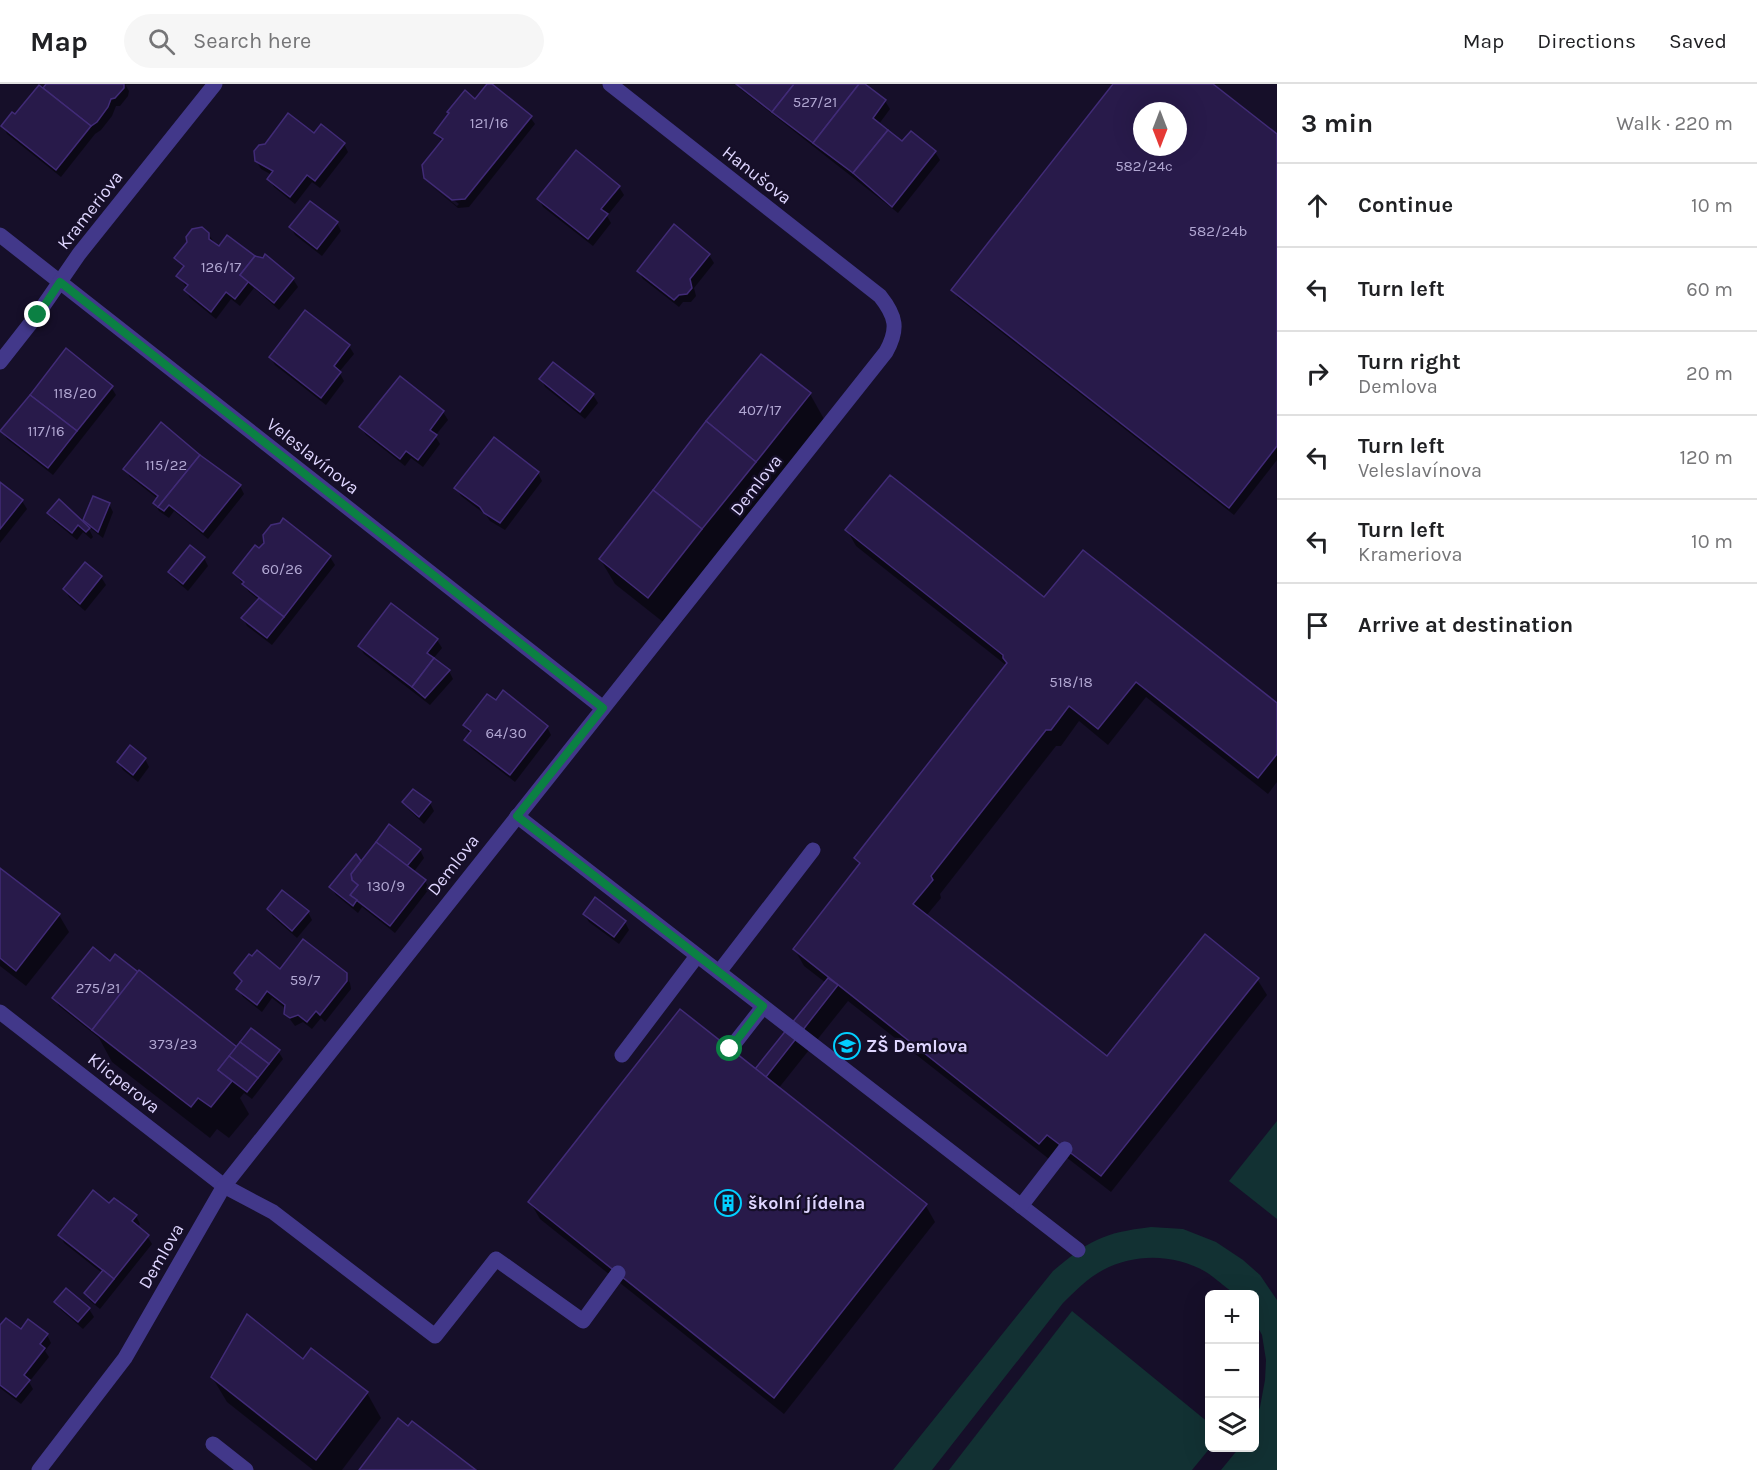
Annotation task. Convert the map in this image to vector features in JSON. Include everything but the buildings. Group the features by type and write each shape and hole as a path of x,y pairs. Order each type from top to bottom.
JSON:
{"street":[{"name":"Krameriova","path":"0,362 79,254 215,84"},
{"name":"Hanušova","path":"610,84 880,296"},
{"name":"Veleslavínova","path":"0,235 603,708"},
{"name":"Demlova","path":"39,1470 125,1358 224,1186 886,352 893,340 894,318 891,309 880,296"},
{"path":"517,816 1078,1250"},
{"path":"719,972 813,850"},
{"path":"622,1055 697,956"},
{"path":"730,1049 763,1006"},
{"name":"Klicperova","path":"0,1012 224,1186 273,1212 435,1336 496,1259 583,1321 618,1273"},
{"path":"1021,1206 1065,1149"},
{"path":"213,1444 246,1470"}],"green space":[{"path":"1277,1121 1277,1219 1229,1181"},
{"path":"1151,1227 1183,1229 1216,1242 1243,1260 1260,1275 1277,1300 1277,1470 1221,1470 1236,1452 1259,1452 1259,1410 1265,1380 1266,1360 1259,1329 1259,1290 1230,1290 1194,1266 1168,1259 1142,1258 1116,1264 1103,1270 1077,1289 1063,1303 932,1470 893,1470 1053,1271 1087,1245 1120,1232"},
{"path":"1072,1311 1205,1420 1207,1452 1192,1470 949,1470"}],"place":[{"name":"ZŠ Demlova","path":"847,1046"},
{"name":"školní jídelna","path":"728,1203"}],"route":[{"path":"38,315 60,282 603,708 517,816 763,1006 730,1049"}]}
